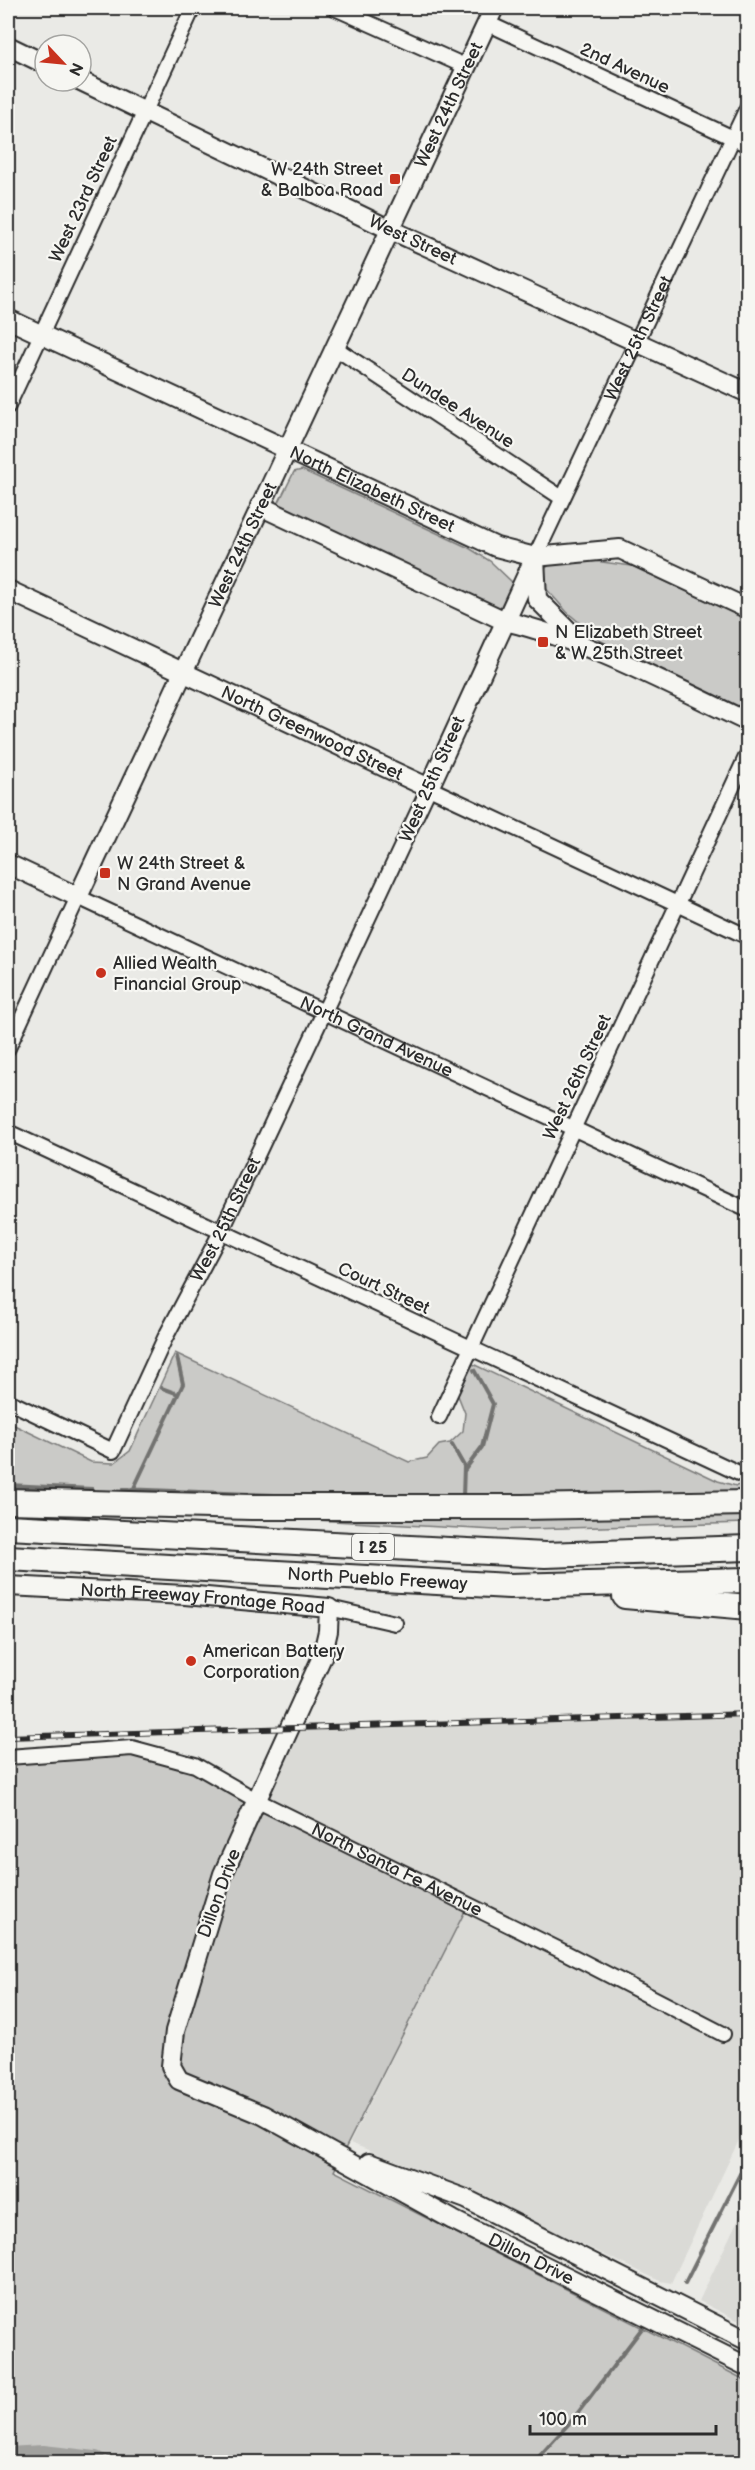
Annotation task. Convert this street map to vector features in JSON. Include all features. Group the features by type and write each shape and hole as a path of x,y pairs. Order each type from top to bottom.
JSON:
{"highway":[{"path":"8,1501 251,1507 633,1506 747,1503"},
{"name":"North Pueblo Freeway","path":"8,1527 545,1555 745,1548"},
{"name":"North Pueblo Freeway","path":"8,1557 509,1586 747,1580"},
{"path":"509,1586 747,1607"}],"street":[{"name":"West 23rd Street","path":"8,406 193,8"},
{"path":"335,8 467,67"},
{"name":"West 24th Street","path":"8,1048 491,15"},
{"name":"2nd Avenue","path":"491,15 747,146"},
{"path":"8,46 33,58"},
{"name":"West Street","path":"93,87 391,230 747,393"},
{"name":"West 25th Street","path":"8,1401 113,1451 165,1338 221,1232 747,106"},
{"name":"North Elizabeth Street","path":"8,319 496,547 535,557 620,549 747,609"},
{"name":"Dundee Avenue","path":"335,348 562,498"},
{"path":"260,506 505,621 543,630 584,645 747,722"},
{"path":"535,557 537,599 584,645"},
{"name":"North Greenwood Street","path":"8,590 747,937"},
{"name":"West 26th Street","path":"439,1417 747,753"},
{"name":"North Grand Avenue","path":"8,864 747,1210"},
{"name":"Court Street","path":"8,1132 746,1474"},
{"name":"North Freeway Frontage Road","path":"8,1586 185,1595 329,1608 395,1623"},
{"path":"256,1800 322,1657 328,1631 329,1608"},
{"name":"North Santa Fe Avenue","path":"8,1757 132,1748 195,1765 256,1800 568,1954 723,2034"},
{"name":"Dillon Drive","path":"256,1800 223,1874 175,2031 171,2066 179,2080 263,2115 453,2220 747,2367"},
{"name":"Dillon Drive","path":"320,2145 466,2199 747,2341"}],"shaded area":[{"path":"302,470 469,548 490,561 514,584 501,611 277,506 294,472"},
{"path":"587,560 632,566 747,619 747,711 601,641 567,612 542,584 543,570 554,562"},
{"path":"175,1353 409,1462 427,1458 439,1445 450,1443 463,1431 465,1413 457,1393 473,1364 718,1481 736,1486 747,1483 747,1523 495,1530 8,1503 8,1422 91,1462 114,1463 130,1451"},
{"path":"747,1714 747,2123 671,2283 660,2281 448,2181 350,2143 468,1905 256,1800 290,1728"},
{"path":"132,1748 195,1765 468,1905 334,2171 747,2381 747,2462 128,2462 97,2453 8,2450 8,1757"},
{"path":"747,2201 747,2325 699,2301"}],"waterway":[{"path":"134,1488 183,1384 177,1357"},
{"path":"464,1471 482,1447 493,1404 474,1370"},
{"path":"162,1388 178,1394"},
{"path":"452,1445 464,1466 463,1497"},
{"path":"8,1485 92,1489"},
{"path":"123,1489 275,1495"},
{"path":"685,2283 748,2158"},
{"path":"534,2462 574,2418 643,2327"},
{"path":"8,2458 43,2456 95,2462"}],"railway":[{"path":"8,1737 748,1714"}],"place":[{"name":"W 24th Street & Balboa Road","path":"395,179"},
{"name":"N Elizabeth Street & W 25th Street","path":"543,642"},
{"name":"W 24th Street & N Grand Avenue","path":"105,873"},
{"name":"Allied Wealth Financial Group","path":"101,973"},
{"name":"American Battery Corporation","path":"191,1661"}]}
